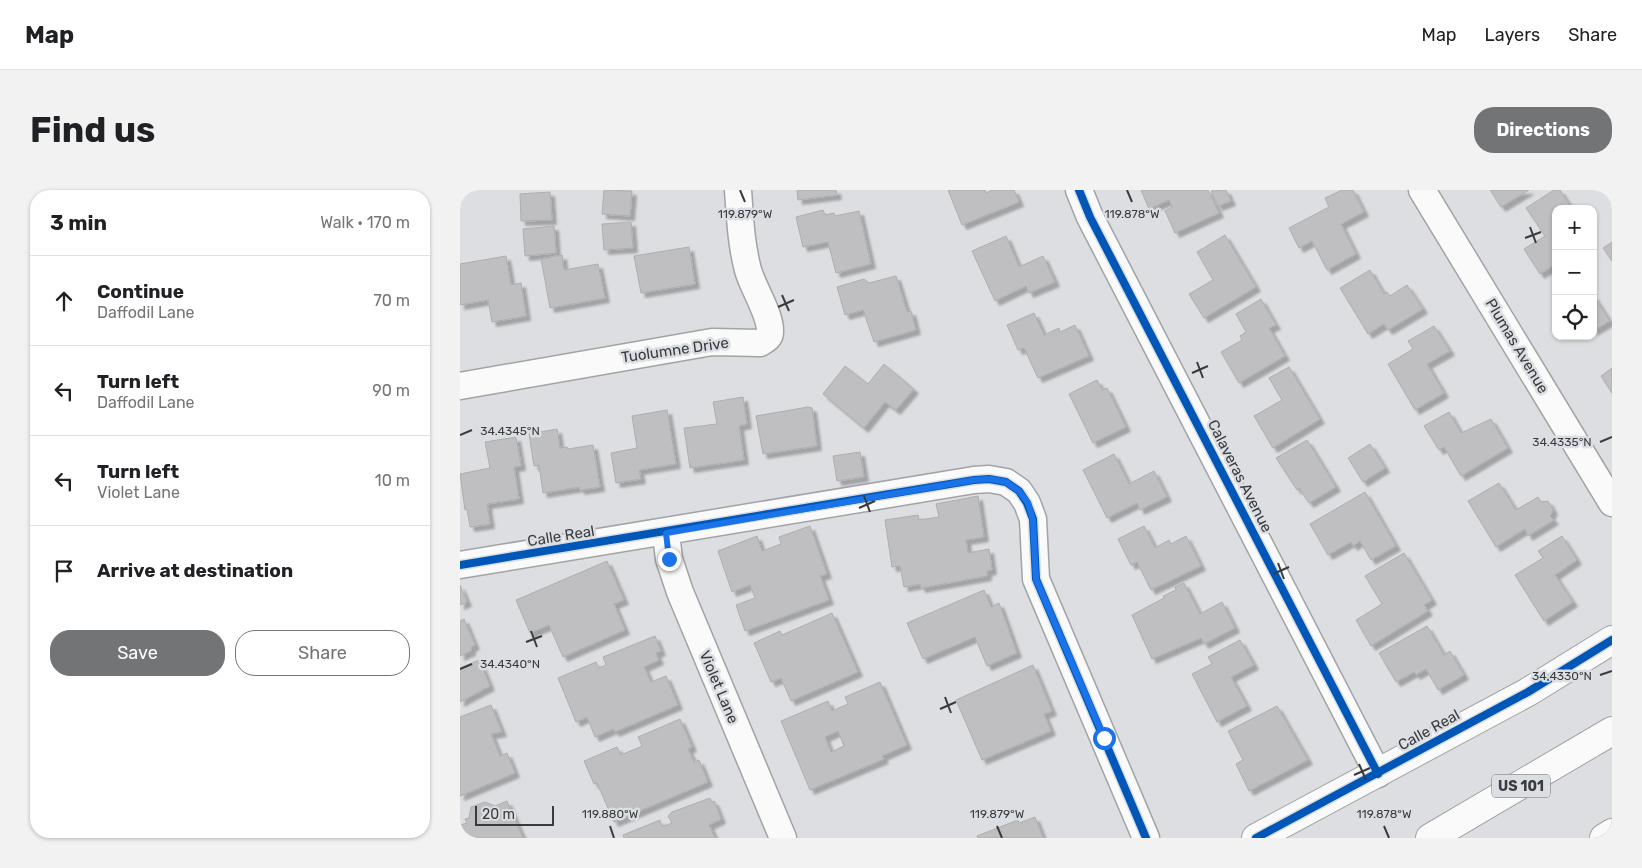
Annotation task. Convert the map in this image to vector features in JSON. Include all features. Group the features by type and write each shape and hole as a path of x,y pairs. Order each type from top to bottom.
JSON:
{"main road":[{"name":"Calle Real","path":"1256,838 1528,692 1612,640"},
{"name":"US 101","path":"1430,838 1612,731"},
{"path":"1604,838 1612,833"}],"street":[{"name":"Tuolumne Drive","path":"460,386 712,342 760,342 767,339 770,334 769,326 754,290 742,244 738,190"},
{"name":"Calaveras Avenue","path":"1078,190 1090,217 1378,774"},
{"name":"Plumas Avenue","path":"1422,190 1612,503"},
{"name":"Calle Real","path":"460,566 974,480 990,479 1006,482 1019,491 1028,503 1033,520 1036,579 1146,838"},
{"name":"Violet Lane","path":"666,533 669,559 680,592 783,838"}],"building":[{"path":"604,190 632,191 630,216 602,214"},
{"path":"797,190 836,190 837,195 798,200"},
{"path":"948,190 985,190 986,193 992,190 1014,190 1019,202 962,225"},
{"path":"1141,190 1208,190 1219,213 1175,233 1165,211 1172,207 1169,200 1149,209"},
{"path":"1226,190 1231,201 1218,206 1211,191"},
{"path":"1342,190 1353,190 1364,212 1341,224 1356,254 1327,270 1312,241 1299,248 1289,228 1329,207 1325,198"},
{"path":"1490,190 1529,190 1501,207"},
{"path":"1554,190 1560,190 1569,205 1552,205 1552,266 1540,274 1524,249 1545,236 1526,208"},
{"path":"550,192 552,220 521,221 520,194"},
{"path":"823,210 825,215 834,213 835,216 859,211 871,264 836,273 828,242 803,247 796,217"},
{"path":"631,222 633,248 604,250 602,224"},
{"path":"554,226 556,253 525,256 523,229"},
{"path":"1225,235 1256,287 1204,318 1189,294 1213,280 1197,252"},
{"path":"1006,236 1019,267 1043,256 1055,282 1029,293 1026,286 995,301 972,251"},
{"path":"1612,242 1612,261 1603,248"},
{"path":"689,247 695,284 641,293 634,256"},
{"path":"562,255 564,270 598,264 605,298 550,308 541,259"},
{"path":"506,256 511,285 521,283 526,316 492,322 488,300 460,305 460,264"},
{"path":"1370,270 1384,294 1387,292 1390,296 1407,285 1423,309 1388,330 1384,324 1368,334 1340,288"},
{"path":"896,276 907,312 911,311 916,330 874,342 863,310 845,315 837,287 864,279 869,283"},
{"path":"1261,299 1276,325 1269,328 1285,356 1239,383 1221,352 1242,340 1240,336 1246,332 1236,314"},
{"path":"1597,301 1610,321 1597,329"},
{"path":"1034,313 1044,335 1059,328 1060,332 1075,325 1089,356 1038,378 1024,348 1018,350 1007,325"},
{"path":"1434,326 1450,351 1427,364 1444,393 1415,410 1388,364 1413,349 1408,341"},
{"path":"884,364 914,389 896,410 885,402 864,428 823,394 845,366 868,384"},
{"path":"1289,367 1320,419 1273,448 1254,416 1282,400 1269,378"},
{"path":"1612,368 1612,393 1601,376"},
{"path":"1097,380 1102,390 1107,388 1126,427 1093,443 1069,394"},
{"path":"743,397 747,424 739,426 744,460 690,468 684,428 717,424 713,402"},
{"path":"808,407 812,408 817,446 763,454 756,416"},
{"path":"667,410 676,464 639,470 641,479 616,483 611,453 637,448 632,416"},
{"path":"1449,412 1461,433 1491,419 1508,448 1461,476 1444,447 1439,450 1424,426"},
{"path":"557,429 560,448 567,447 568,449 593,445 600,487 580,490 580,487 543,493 539,465 534,466 529,434"},
{"path":"516,437 521,466 514,467 519,499 487,504 490,524 470,527 467,509 465,510 460,474 490,468 485,442"},
{"path":"1307,440 1336,487 1309,503 1299,488 1297,490 1276,458"},
{"path":"1370,444 1385,468 1363,482 1348,458"},
{"path":"860,452 864,477 837,481 833,456"},
{"path":"1114,454 1129,484 1154,471 1167,497 1140,510 1137,503 1107,518 1083,470"},
{"path":"1499,483 1516,510 1538,497 1541,502 1548,501 1553,510 1550,516 1554,520 1528,536 1525,529 1496,547 1468,501"},
{"path":"1365,492 1396,546 1371,560 1360,541 1353,546 1351,542 1328,555 1310,524"},
{"path":"978,496 984,537 966,540 968,553 989,549 992,570 987,571 987,576 921,588 920,584 904,587 900,566 892,567 885,520 918,515 919,520 939,517 936,504"},
{"path":"810,526 827,574 820,576 829,600 745,631 736,605 755,598 750,585 732,592 718,551 757,536 762,551 781,544 779,537"},
{"path":"1144,526 1155,548 1169,540 1171,544 1186,536 1201,566 1151,590 1137,562 1131,565 1118,539"},
{"path":"1562,536 1577,560 1555,575 1573,602 1544,621 1515,575 1543,558 1538,551"},
{"path":"1404,553 1432,600 1424,605 1428,611 1371,646 1356,620 1382,604 1365,576"},
{"path":"607,561 624,600 614,604 625,630 563,657 549,625 530,633 516,600"},
{"path":"1184,583 1200,614 1222,602 1235,628 1204,644 1201,638 1152,659 1132,615 1164,598 1163,596 1176,590 1175,587"},
{"path":"460,585 467,602 460,605"},
{"path":"984,590 991,607 999,603 1017,653 987,666 975,637 923,659 907,623"},
{"path":"832,613 858,672 791,701 781,678 771,682 754,643 780,631 782,635"},
{"path":"464,619 475,645 471,647 471,651 460,656 460,621"},
{"path":"1427,626 1444,655 1450,651 1464,675 1438,690 1426,669 1416,675 1414,672 1396,682 1379,653"},
{"path":"655,636 661,651 656,653 659,660 644,667 651,682 666,676 678,705 615,732 613,729 595,737 587,717 576,722 558,678 596,662 599,668 606,665 603,657"},
{"path":"1240,640 1254,665 1231,677 1247,706 1217,722 1192,674 1212,664 1208,657"},
{"path":"479,660 490,686 460,702 460,668"},
{"path":"1033,665 1052,711 1044,714 1051,731 982,760 956,700"},
{"path":"880,682 907,745 882,756 884,759 810,790 781,721 828,701 832,711 848,704 845,697","holes":["838,731 844,746 831,752 825,737"]},
{"path":"491,705 502,732 491,734 500,756 507,753 515,773 460,796 460,717"},
{"path":"1277,706 1308,760 1249,791 1236,764 1243,760 1228,731"},
{"path":"680,719 692,747 688,749 694,762 699,760 708,782 614,822 597,783 594,784 584,761 617,747 621,755 642,746 638,737"},
{"path":"710,798 712,802 714,801 721,819 709,825 715,838 624,838 623,835 660,820 662,827 672,823 668,816 672,812"},
{"path":"507,801 523,838 463,838 460,825 467,823 465,819 469,818 471,807 485,802 495,806"},
{"path":"1035,817 1043,838 978,838 977,836 1018,820 1019,823"}],"cycle path":[{"path":"1079,190 1090,217 1378,774"},
{"path":"460,565 974,480 989,479 1006,482 1019,491 1027,503 1033,519 1036,579 1146,838"},
{"path":"1256,838 1528,692 1612,640"}],"route":[{"path":"669,559 666,533 974,480 990,479 1006,482 1019,491 1028,503 1035,537 1034,568 1036,579 1104,738"}]}
